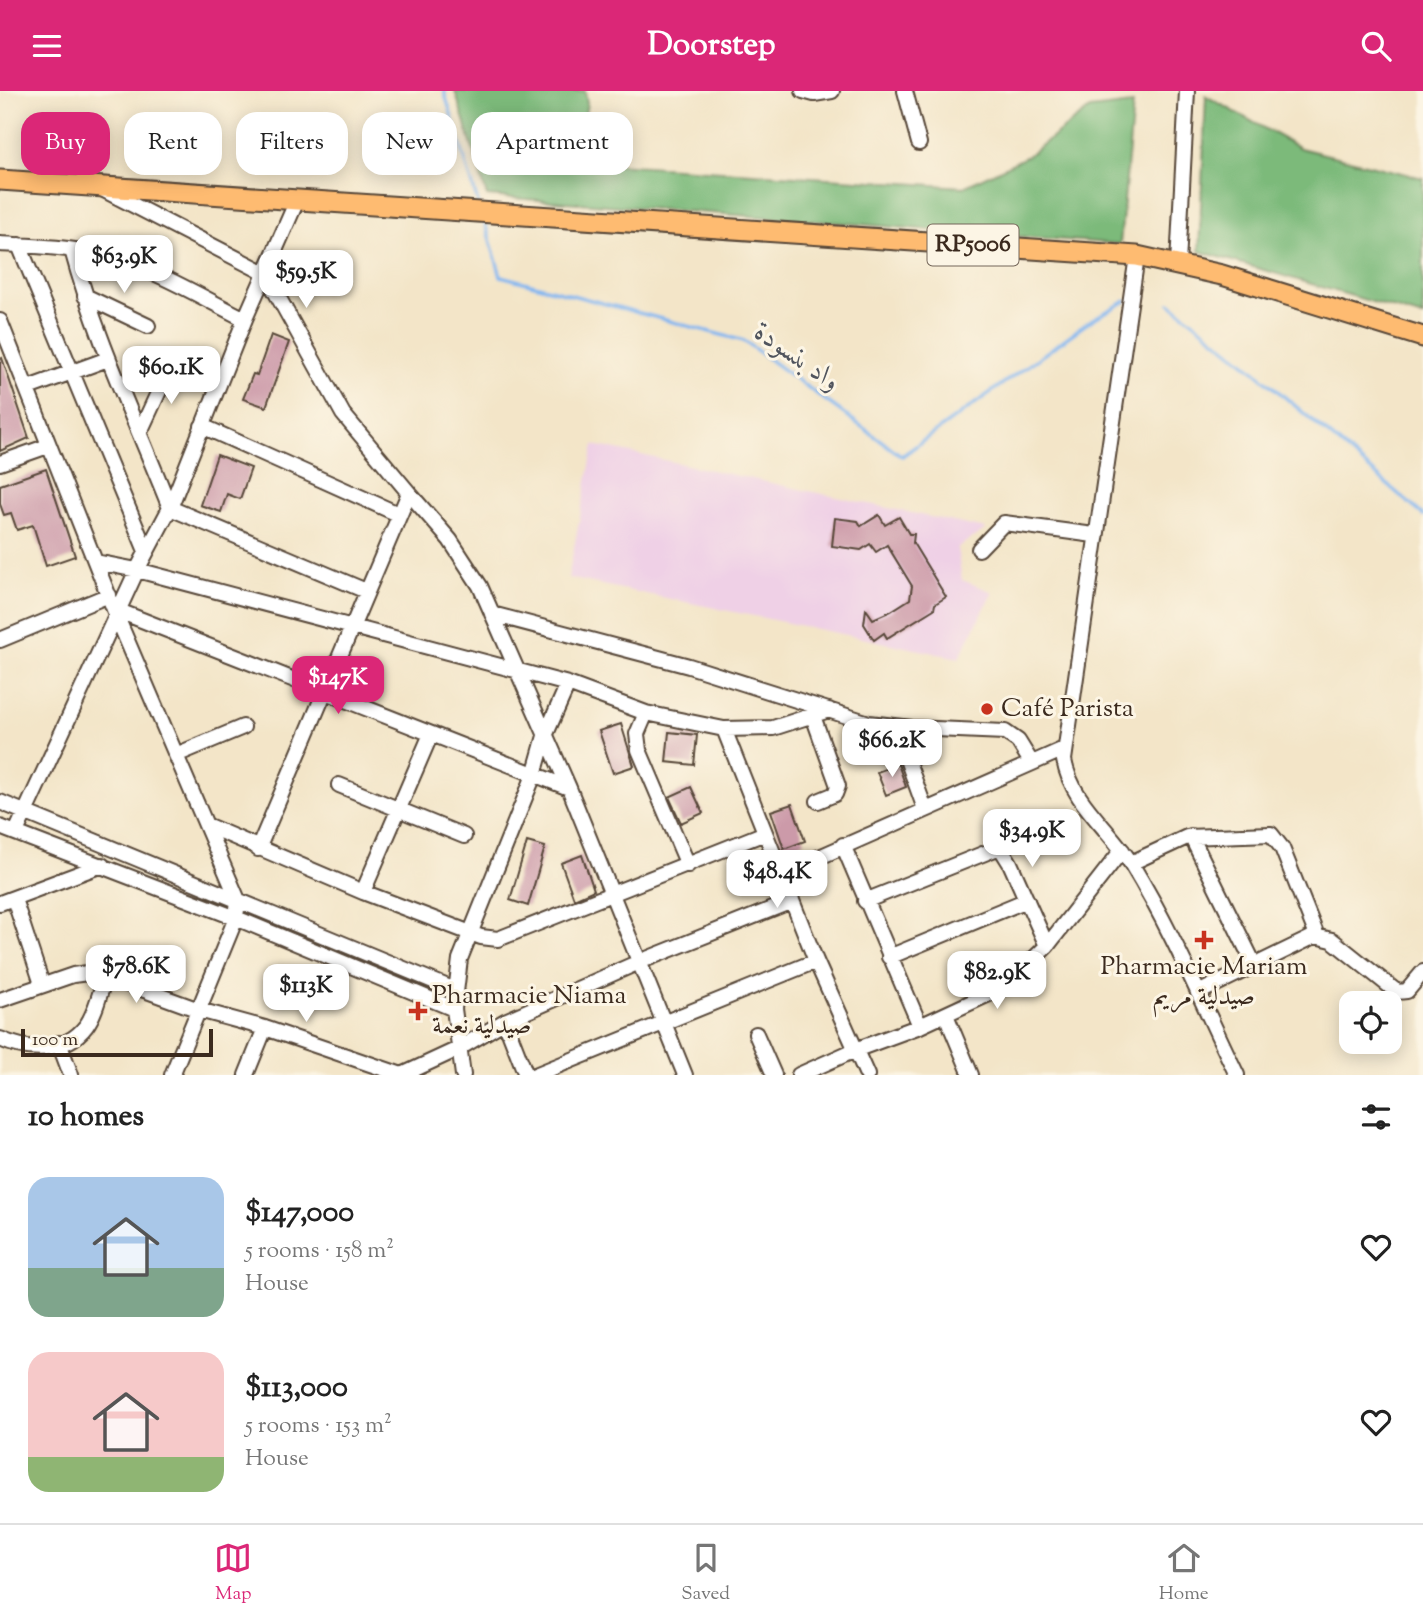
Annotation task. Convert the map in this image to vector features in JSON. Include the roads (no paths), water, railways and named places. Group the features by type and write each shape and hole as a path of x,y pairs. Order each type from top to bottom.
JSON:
{"main road":[{"name":"RP5006","path":"0,180 1137,256 1178,264 1423,337"}],"street":[{"path":"803,91 814,94 832,91"},
{"path":"905,91 919,143"},
{"path":"1178,264 1187,91"},
{"path":"97,187 265,273 343,414 464,559 492,614 569,788 685,1075"},
{"path":"16,832 146,551 170,508 245,319 298,198"},
{"path":"0,243 96,254 139,267 245,319"},
{"path":"19,245 146,551"},
{"path":"72,250 108,359 170,508 366,591"},
{"path":"1137,256 1064,750 1071,787 1132,863 1237,1075"},
{"path":"85,296 148,326"},
{"path":"0,321 109,596 238,900 236,918 172,1075"},
{"path":"27,388 108,359"},
{"path":"139,432 171,365"},
{"path":"202,426 398,514"},
{"path":"0,463 48,446"},
{"path":"258,849 409,493"},
{"path":"979,549 1004,523 1094,535"},
{"path":"96,562 137,570 568,684 646,713 724,729 765,729 829,710"},
{"path":"0,640 109,596"},
{"path":"118,614 569,788"},
{"path":"492,614 628,648 869,723 1005,732 1023,747 1031,762"},
{"path":"463,1075 454,1009 455,990 470,932 534,775 545,736 568,684"},
{"path":"646,713 637,733 639,750 688,865"},
{"path":"813,716 838,786 835,795 818,801"},
{"path":"895,726 925,809"},
{"path":"176,755 243,727"},
{"path":"724,729 816,961 867,1075"},
{"path":"363,893 431,734"},
{"path":"781,874 1031,762 1064,750"},
{"path":"339,785 464,836"},
{"path":"0,802 455,990"},
{"path":"206,825 363,893 488,939 502,939 765,833"},
{"path":"0,827 236,918 454,1009"},
{"path":"1132,863 1163,846 1192,837 1268,833 1275,837 1317,936"},
{"path":"1192,837 1255,966"},
{"path":"843,845 920,1027"},
{"path":"865,901 999,847 1007,856 1047,946"},
{"path":"799,1075 855,1050 920,1027 1004,987 1047,946 1122,850"},
{"path":"42,984 7,901 102,865"},
{"path":"889,957 1027,900"},
{"path":"0,1000 84,972 106,975 199,1010 265,1028 402,1075 458,1049 505,1021 639,962 792,901"},
{"path":"1198,993 1317,936 1332,940 1397,992 1407,991 1423,972"},
{"path":"535,1075 816,961"},
{"path":"0,1039 32,1050 59,1043 86,1026 106,975"},
{"path":"946,1015 971,1075"},
{"path":"505,1021 526,1075"},
{"path":"246,1075 265,1028"},
{"path":"756,1034 774,1075"},
{"path":"59,1043 71,1075"}],"waterway":[{"name":"واد بنسودة","path":"444,91 479,206"},
{"name":"واد بنسودة","path":"484,220 501,276 744,341 902,456 1093,319 1126,301"},
{"name":"واد بنسودة","path":"1170,303 1245,363 1423,515"}],"place":[{"name":"Café Parista","path":"987,709"},
{"name":"Pharmacie Mariam صيدلية مريم","path":"1204,940"},
{"name":"Pharmacie Niama صيدلية نعمة","path":"418,1011"}]}
